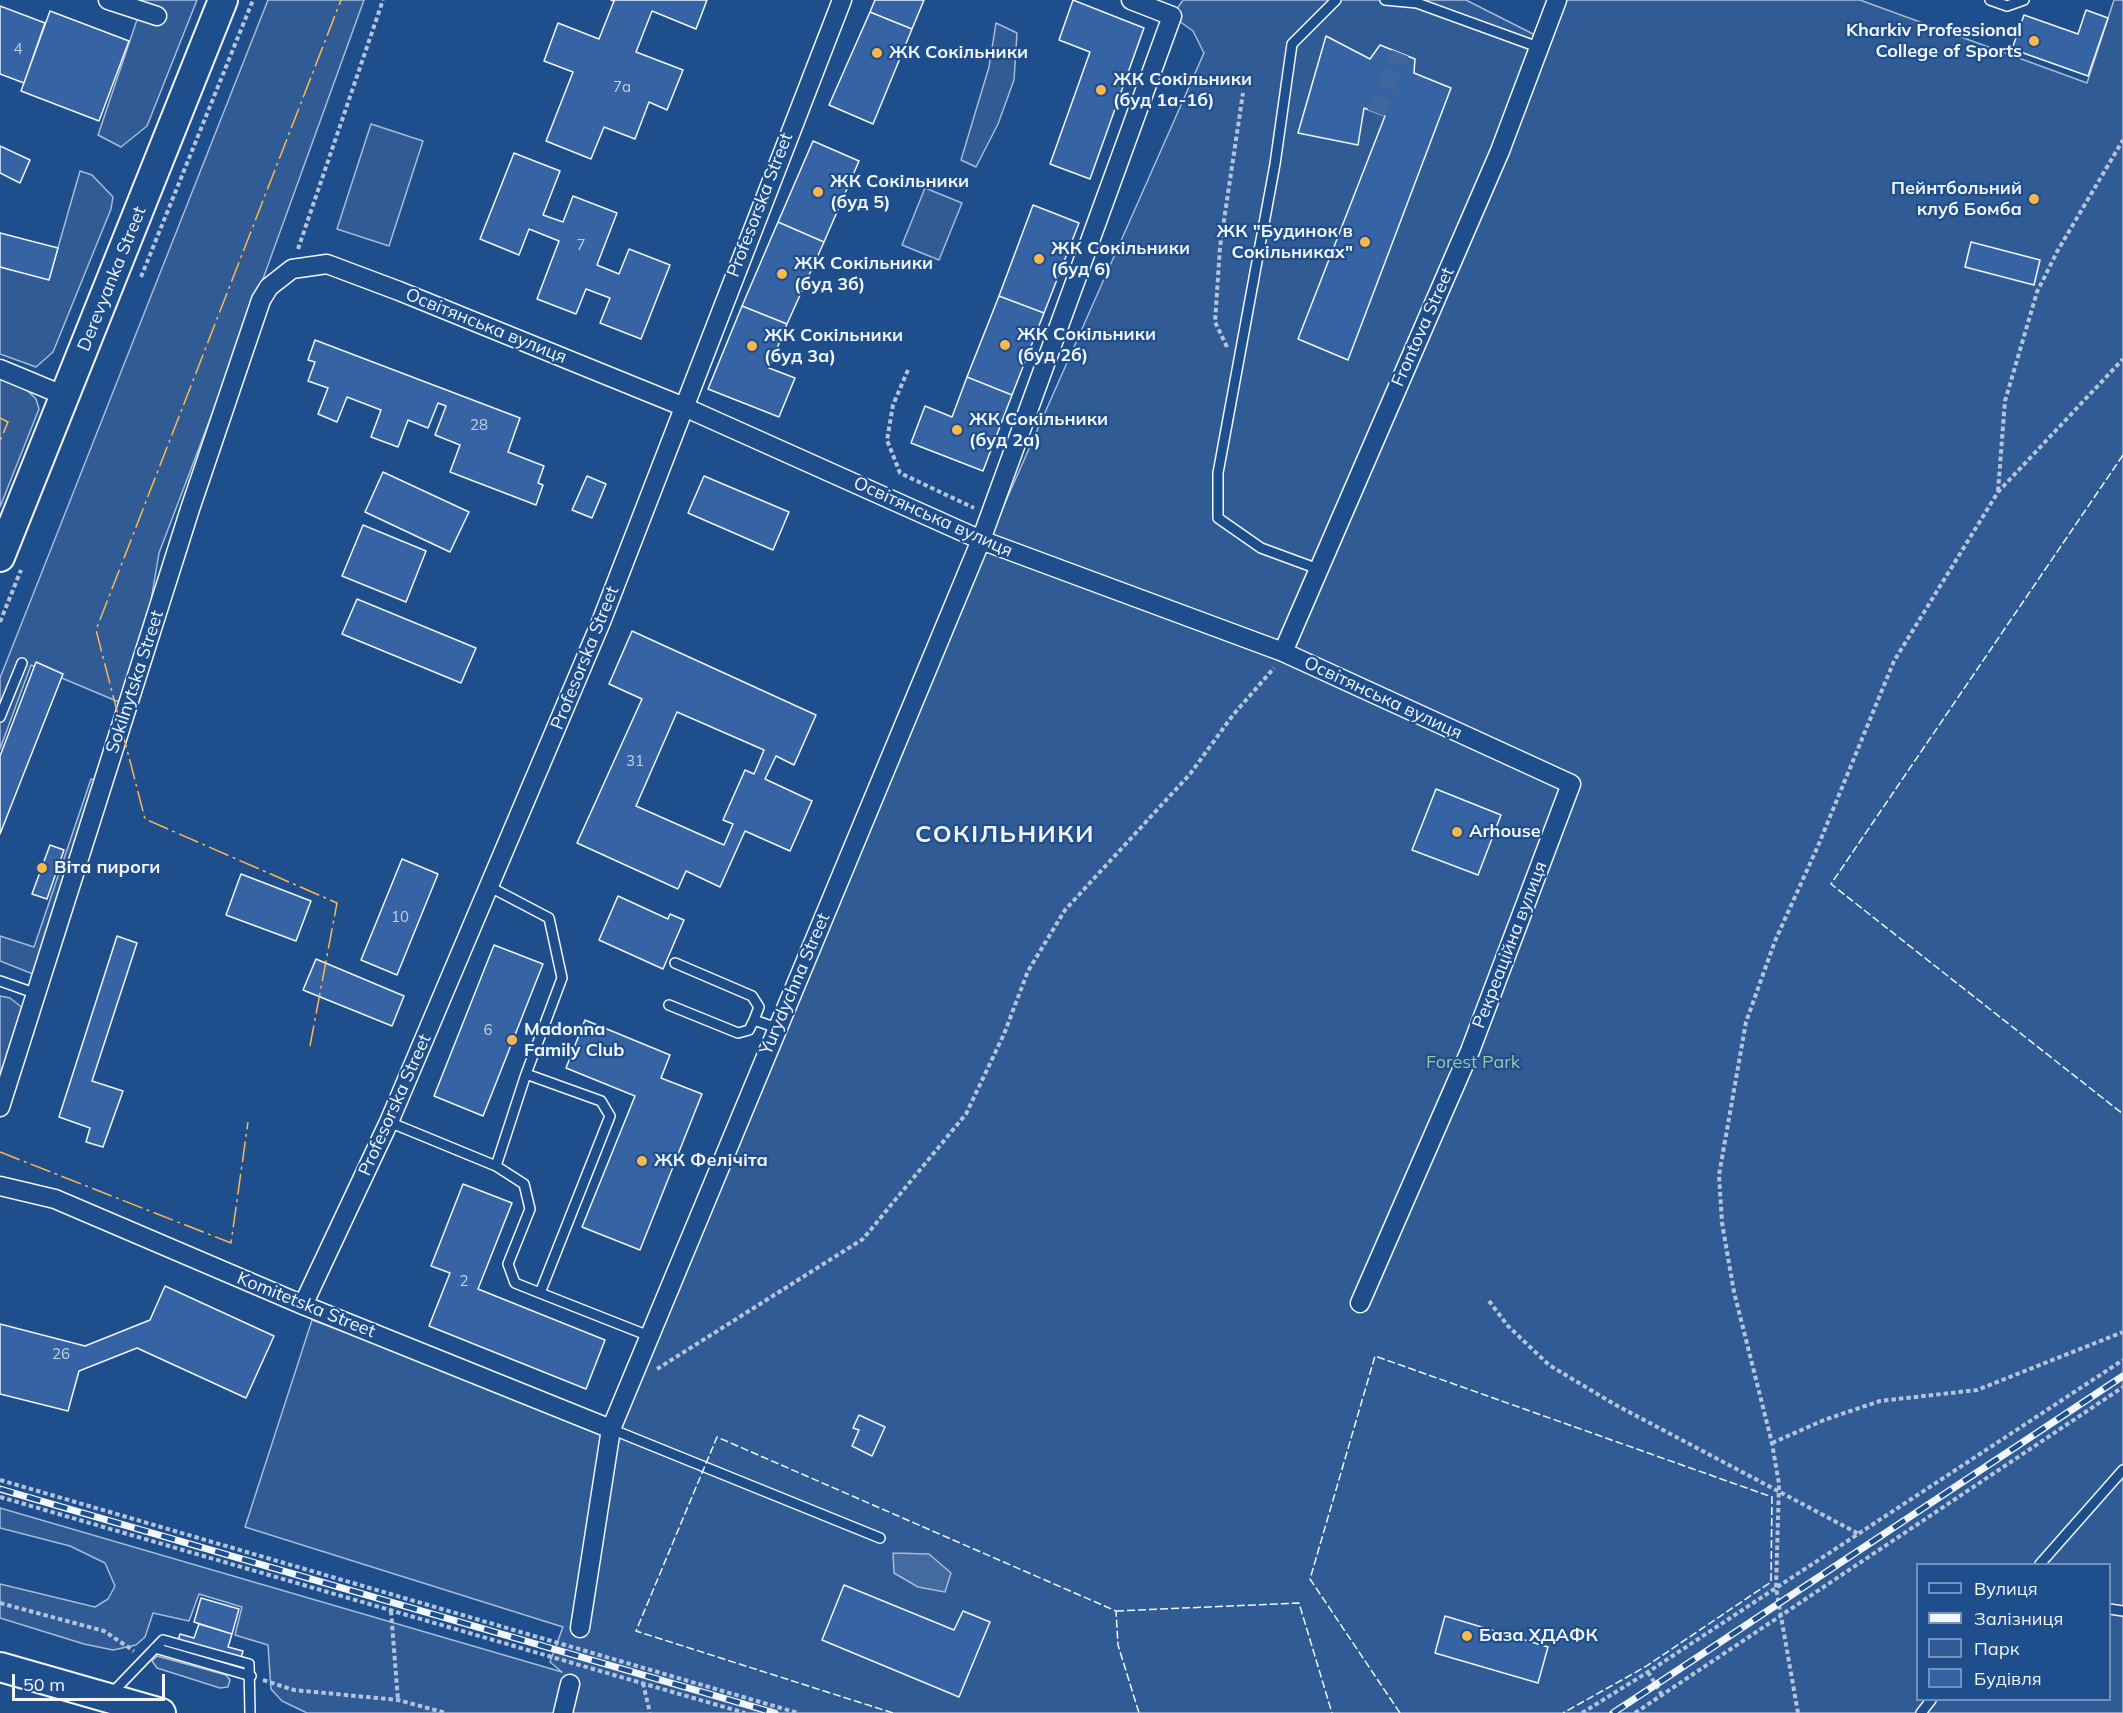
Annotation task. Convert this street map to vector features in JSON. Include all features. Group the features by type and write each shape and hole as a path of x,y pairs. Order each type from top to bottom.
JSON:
{"main road":[{"name":"Derevyanka Street","path":"0,557 223,0"},
{"path":"0,1667 161,1713"}],"street":[{"path":"108,0 157,16"},
{"name":"Profesorska Street","path":"303,1305 389,1122 601,622 682,406 842,0"},
{"name":"Yurydychna Street","path":"580,1628 611,1429 981,540 988,514 1172,16 1131,0"},
{"name":"Frontova Street","path":"1283,652 1500,151 1557,0"},
{"name":"Освітянська вулиця","path":"292,269 327,264 399,291 682,406 981,540 1283,652 1571,784"},
{"name":"Sokilnytska Street","path":"0,1107 190,509 261,300 269,287 292,269"},
{"path":"0,369 65,396"},
{"name":"Рекреаційна вулиця","path":"1360,1303 1470,1051 1571,784"},
{"name":"Komitetska Street","path":"0,1186 55,1199 303,1305 611,1429"},
{"path":"563,1713 570,1684"}],"lane":[{"path":"1318,569 1261,548 1218,518 1218,473 1275,164 1292,44 1336,0"},
{"path":"1385,0 1417,3 1538,46"},
{"path":"1990,0 2007,6 2024,0"},
{"path":"0,717 22,663"},
{"path":"489,887 549,918 562,978 526,1074 496,1166"},
{"path":"669,1005 738,1034 749,1030 759,1007 752,996 675,963"},
{"path":"0,981 37,994"},
{"path":"754,1020 777,1028"},
{"path":"526,1074 601,1101 610,1116 540,1293"},
{"path":"389,1122 496,1166 524,1184 530,1209 508,1264 515,1283 649,1335"},
{"path":"611,1429 880,1538"},
{"path":"2041,1563 2123,1470"},
{"path":"107,1697 163,1640 249,1664 250,1713"},
{"path":"1921,1713 1930,1701"}],"path":[{"path":"292,269 383,0"},
{"path":"1238,366 1215,322 1220,247 1243,93"},
{"path":"1998,492 2005,401 2037,292 2058,250 2123,140"},
{"path":"1798,1713 1776,1588 1779,1492 1772,1443 1734,1292 1722,1223 1719,1175 1746,1022 1774,941 1818,846 1894,661 1998,492 2123,359"},
{"path":"908,370 893,405 887,441 900,473 988,514"},
{"path":"651,1372 863,1239 966,1114 1004,1034 1028,971 1065,910 1190,774 1233,715 1272,670 1283,652"},
{"path":"1489,1301 1508,1326 1549,1365 1614,1404 1860,1534"},
{"path":"1772,1443 1824,1420 1880,1401 1977,1390 2123,1332"},
{"path":"1582,1713 1860,1534 2123,1360"},
{"path":"1635,1713 2123,1387"},
{"path":"0,1480 798,1713"},
{"path":"0,1497 745,1713"},
{"path":"0,1603 104,1631 144,1659"},
{"path":"391,1611 398,1700"},
{"path":"1648,1672 1662,1695"},
{"path":"251,1676 294,1690 398,1700 447,1713"},
{"path":"642,1683 650,1713"}],"green space":[{"path":"138,0 197,0 147,126 121,147 98,135 143,2"},
{"path":"268,0 364,0 255,301 159,553 133,708 31,665 0,749 0,678"},
{"name":"Forest Park","path":"1183,0 1466,0 1541,38 1562,0 1860,0 2087,83 2114,0 2123,0 2123,1713 307,1713 282,1701 271,1689 268,1645 235,1635 242,1607 199,1594 189,1621 153,1613 145,1637 136,1645 113,1650 84,1644 0,1618 0,1584 95,1607 108,1599 115,1586 105,1563 70,1546 0,1528 0,1508 562,1672 550,1662 563,1627 245,1527 312,1320 611,1429 1005,503 1204,53 1193,31 1172,16"},
{"path":"996,23 1017,33 1014,80 998,124 976,167 961,160 989,67"},
{"path":"371,124 423,141 389,246 337,229"},
{"path":"80,171 92,175 113,197 111,209 53,352 36,367 0,354 0,267 49,279"},
{"path":"925,188 962,203 939,260 902,245"},
{"path":"0,377 24,387 36,399 39,409 0,507"},
{"path":"91,779 101,782 33,974 0,961 0,936 34,947"},
{"path":"0,996 10,998 24,1009 0,1091"},
{"path":"157,1656 226,1675 230,1680 228,1687 220,1688 157,1668 152,1661"}],"shaded area":[{"path":"893,1553 929,1554 951,1573 945,1592 918,1587 894,1573"}],"building":[{"path":"611,0 707,0 696,29 652,11 636,52 683,70 667,110 649,102 635,139 604,127 591,159 546,141 573,72 544,61 558,23 599,39 614,1"},
{"name":"ЖК Сокільники","path":"875,0 924,0 912,29 870,12"},
{"name":"ЖК Сокільники (буд 1а-1б)","path":"1073,0 1144,28 1090,179 1050,164 1090,52 1059,40"},
{"path":"0,6 45,23 24,83 0,74"},
{"path":"2086,10 2108,18 2088,76 2012,49 2024,15 2078,34"},
{"path":"50,11 129,41 99,121 21,91"},
{"name":"ЖК Сокільники","path":"870,12 912,29 873,124 829,105"},
{"name":"ЖК \"Будинок в Сокільниках\"","path":"1326,36 1370,59 1380,45 1415,59 1414,73 1451,88 1348,360 1298,339 1385,116 1364,108 1358,145 1298,133"},
{"name":"ЖК Сокільники (буд 5)","path":"813,141 859,161 824,242 778,222"},
{"path":"0,146 30,160 20,183 0,173"},
{"path":"514,153 560,171 543,215 563,222 573,196 617,213 597,265 619,274 629,249 670,265 641,339 600,323 610,298 586,289 576,314 537,299 559,241 529,229 519,255 480,239"},
{"name":"ЖК Сокільники (буд 6)","path":"1033,205 1079,223 1044,313 999,296"},
{"name":"ЖК Сокільники (буд 3б)","path":"778,222 824,242 787,324 742,306"},
{"path":"0,233 58,248 49,280 0,267"},
{"path":"1971,242 2040,260 2034,285 1965,267"},
{"name":"ЖК Сокільники (буд 2б)","path":"999,296 1044,313 1012,395 967,377"},
{"name":"ЖК Сокільники (буд 3а)","path":"742,306 787,324 769,368 795,378 779,417 708,389"},
{"path":"315,340 520,418 508,452 544,466 538,483 543,485 536,505 450,472 460,445 435,435 446,406 438,403 428,428 408,420 398,447 371,437 381,410 347,397 337,422 318,414 328,388 308,381 315,362 308,360"},
{"name":"ЖК Сокільники (буд 2а)","path":"967,377 1012,395 983,471 911,443 925,406 952,417"},
{"path":"383,472 469,512 450,552 365,512"},
{"path":"587,476 606,484 592,518 572,510"},
{"path":"704,476 789,512 773,550 688,513"},
{"path":"363,525 426,551 406,602 342,576"},
{"path":"357,599 476,648 461,683 342,634"},
{"path":"632,631 816,715 794,765 776,756 765,779 812,801 790,851 745,831 720,887 686,871 678,889 577,843 642,699 609,684","holes":["677,712 764,750 754,774 745,770 723,820 733,824 724,845 636,806"]},
{"path":"36,662 63,674 0,834 0,756"},
{"path":"1436,789 1501,815 1478,875 1412,850"},
{"path":"50,845 64,850 47,899 32,894"},
{"path":"402,859 438,874 397,975 361,960"},
{"path":"241,874 311,901 296,941 226,915"},
{"path":"618,896 668,919 670,914 684,920 663,969 599,940"},
{"path":"117,936 137,943 92,1081 123,1091 103,1147 86,1142 90,1128 59,1117"},
{"path":"494,945 543,964 483,1116 434,1096"},
{"path":"316,959 404,996 392,1026 303,990"},
{"name":"ЖК Фелічіта","path":"585,1020 670,1055 661,1078 702,1094 640,1250 582,1227 635,1096 566,1068"},
{"path":"463,1184 512,1203 478,1289 605,1340 586,1389 429,1326 450,1273 431,1266"},
{"path":"165,1286 274,1336 246,1398 137,1348 79,1371 68,1411 0,1394 0,1324 85,1346 150,1320"},
{"path":"859,1415 885,1427 872,1456 852,1446 859,1430 853,1428"},
{"path":"844,1585 954,1630 963,1611 990,1622 959,1697 822,1640"},
{"path":"201,1598 239,1609 232,1634 194,1622"},
{"path":"1445,1616 1548,1647 1538,1683 1435,1653"},
{"path":"199,1624 232,1634 228,1647 243,1651 236,1675 173,1658 180,1634 194,1638"}],"tunnel":[{"path":"1376,113 1400,53"}],"railway":[{"path":"1613,1713 2123,1376"},
{"path":"0,1489 775,1713"}],"fence":[{"path":"2123,455 1831,884 2123,1114"},
{"path":"1400,1713 1310,1579 1375,1356 1772,1497 1771,1582 1645,1667 1563,1713"},
{"path":"893,1713 636,1631 717,1437 1116,1611 1118,1645 1139,1713"},
{"path":"1116,1611 1299,1603 1332,1713"}],"power":[{"path":"310,1046 337,903 145,819 96,630 341,0"},
{"path":"0,418 8,422 0,441"},
{"path":"0,1152 231,1243 248,1122"}],"place":[{"name":"Kharkiv Professional College of Sports","path":"2034,41"},
{"name":"ЖК Сокільники","path":"877,53"},
{"name":"ЖК Сокільники (буд 1а-1б)","path":"1101,90"},
{"name":"ЖК Сокільники (буд 5)","path":"818,192"},
{"name":"Пейнтбольний клуб Бомба","path":"2034,199"},
{"name":"ЖК \"Будинок в Сокільниках\"","path":"1365,242"},
{"name":"ЖК Сокільники (буд 6)","path":"1039,259"},
{"name":"ЖК Сокільники (буд 3б)","path":"782,274"},
{"name":"ЖК Сокільники (буд 2б)","path":"1005,345"},
{"name":"ЖК Сокільники (буд 3а)","path":"752,346"},
{"name":"ЖК Сокільники (буд 2а)","path":"957,430"},
{"name":"Arhouse","path":"1457,832"},
{"name":"Віта пироги","path":"42,868"},
{"name":"Madonna Family Club","path":"512,1040"},
{"name":"ЖК Фелічіта","path":"642,1161"},
{"name":"База ХДАФК","path":"1467,1636"}],"district":[{"name":"СОКІЛЬНИКИ","path":"1005,835"}]}
